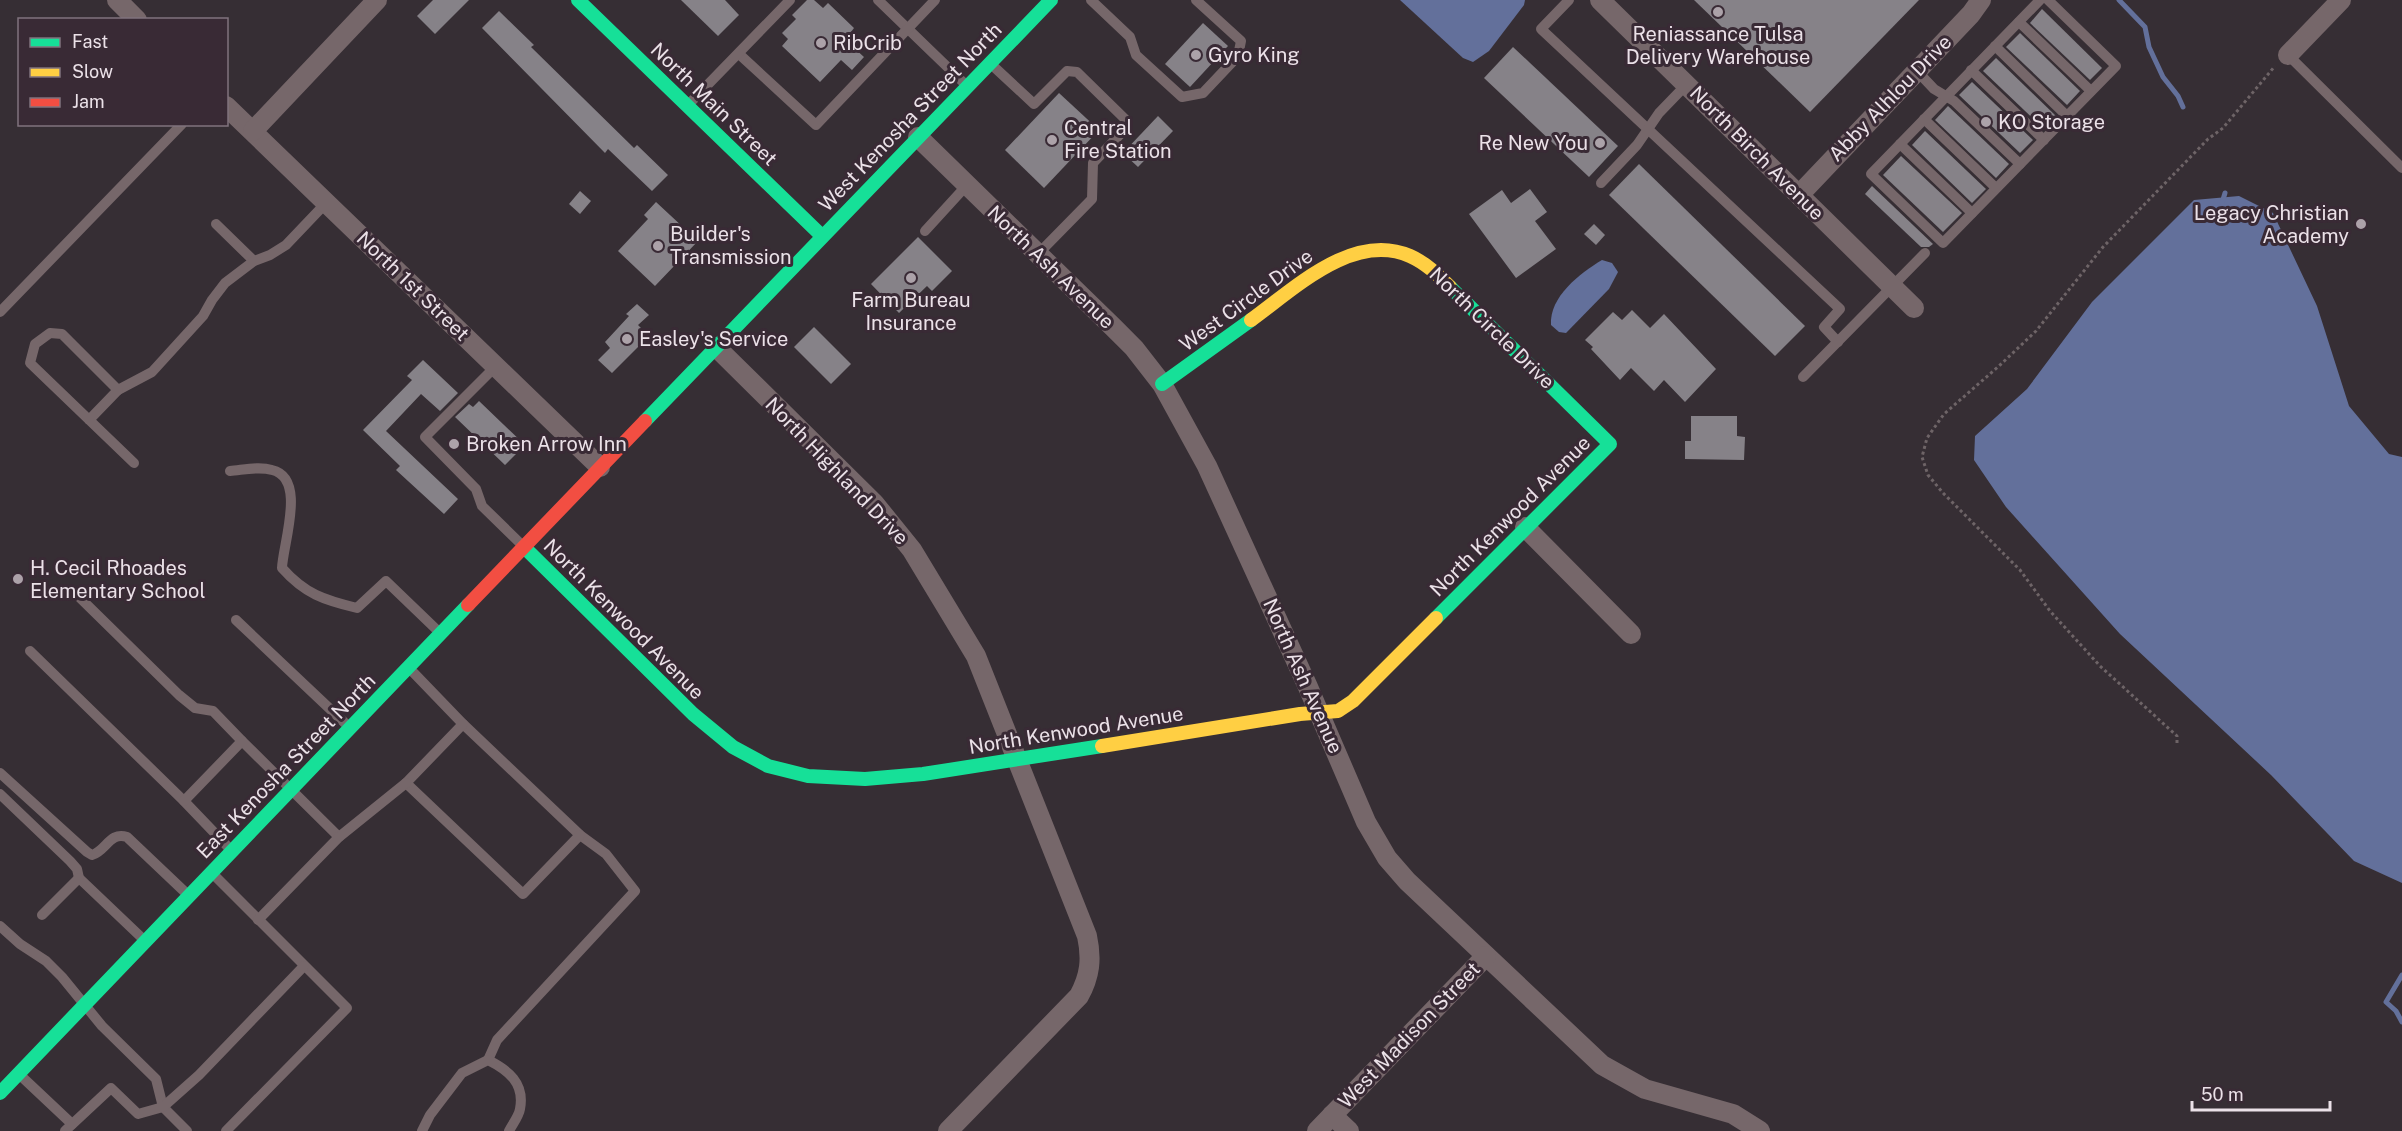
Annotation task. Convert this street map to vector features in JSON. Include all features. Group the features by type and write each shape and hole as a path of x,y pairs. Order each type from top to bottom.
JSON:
{"main road":[{"name":"North Main Street","path":"578,0 822,236"},
{"name":"West Kenosha Street North","path":"822,236 990,63 1045,2"},
{"path":"716,347 822,236"},
{"name":"North Circle Drive","path":"1355,252 1396,250 1426,264 1610,444"},
{"name":"West Circle Drive","path":"1162,384 1332,262 1355,252"},
{"name":"East Kenosha Street North","path":"0,1093 144,940 716,347"},
{"name":"North Kenwood Avenue","path":"524,547 720,738 765,765 779,770 817,777 888,778 1300,714 1338,711 1353,701 1610,444"}],"street":[{"path":"117,0 135,18"},
{"path":"253,130 377,0"},
{"name":"North Birch Avenue","path":"1600,0 1914,308"},
{"name":"Abby Alhlou Drive","path":"1799,195 1971,14 1981,0"},
{"path":"2288,55 2342,0"},
{"name":"North 1st Street","path":"228,108 600,467"},
{"name":"North Ash Avenue","path":"918,137 1134,348 1162,384 1207,466 1320,714 1366,822 1387,858 1407,881 1602,1065 1645,1089 1733,1114 1760,1131"},
{"name":"North Highland Drive","path":"716,347 874,503 912,550 976,656 1087,936 1091,960 1089,974 1079,996 948,1131"},
{"path":"1525,527 1631,634"},
{"name":"West Madison Street","path":"1317,1131 1485,956"},
{"path":"1332,1115 1349,1131"}],"lane":[{"path":"688,106 790,0"},
{"path":"878,0 967,86"},
{"path":"739,54 816,125 936,0"},
{"path":"1091,0 1130,37 1136,55 1182,98 1203,93 1238,56 1241,41 1196,0"},
{"path":"1569,0 1541,29 1840,309 1824,327 1838,342"},
{"path":"2040,0 1871,174 1943,243 2116,66 2048,0"},
{"path":"2019,22 2091,91"},
{"path":"1995,46 2067,116"},
{"path":"2288,55 2402,168"},
{"path":"990,63 1034,104 1068,71 1077,72 1125,119 1126,127 1094,163 1092,199 1039,253"},
{"path":"1971,70 2044,140"},
{"path":"1917,71 1934,89 1954,101 2020,164"},
{"path":"1601,183 1637,145 1659,113 1687,84"},
{"path":"1924,119 1996,188"},
{"path":"0,312 180,126"},
{"path":"1900,144 1972,213"},
{"path":"925,231 967,185"},
{"path":"89,420 118,390 152,372 203,316 225,283 254,261 286,245 326,202"},
{"path":"216,224 254,261"},
{"path":"1803,377 1925,253"},
{"path":"118,390 62,334 50,333 35,344 30,363 134,463"},
{"path":"496,366 425,438 476,489 482,506 524,547"},
{"path":"230,471 274,470 288,480 291,490 290,522 283,551 282,568 297,585 334,602 357,608 386,581 441,633"},
{"path":"74,592 179,695 195,708 213,711 339,837"},
{"path":"236,620 349,728"},
{"path":"30,651 231,850"},
{"path":"408,667 463,724 580,835 606,854 635,891 497,1040 488,1060 462,1073 430,1115 422,1131"},
{"path":"258,920 339,837 406,783 463,724"},
{"path":"184,801 242,741"},
{"path":"0,772 87,852 92,855 98,853 120,834 128,837 188,895"},
{"path":"406,783 523,894 580,835"},
{"path":"0,794 70,861 77,869 79,878 144,940"},
{"path":"210,872 347,1008 226,1131"},
{"path":"42,915 79,878"},
{"path":"0,926 20,944 46,961 85,1003 102,1026 156,1079 163,1107 187,1131"},
{"path":"18,1074 68,1128 111,1088 138,1114 163,1107 198,1076 304,966"},
{"path":"488,1060 507,1069 518,1085 520,1109 509,1131"}],"path":[{"path":"2177,743 2177,736 2100,666 2050,611 2020,570 1942,493 1928,475 1922,458 1927,438 1944,414 2036,331 2103,247 2208,139 2223,128 2272,68 2288,55"}],"water":[{"path":"1400,0 1525,0 1524,5 1489,51 1473,62 1463,58"},
{"path":"2239,196 2273,213 2317,306 2349,406 2389,454 2402,457 2402,883 2354,861 2271,775 2120,634 2006,507 1974,460 1975,436 2027,389 2092,302 2194,200"},
{"path":"1602,260 1612,263 1618,272 1609,289 1566,333 1559,332 1551,325 1555,305 1560,296 1584,272"}],"building":[{"path":"433,0 469,0 435,34 417,16"},
{"path":"681,0 725,0 739,15 718,36"},
{"name":"RibCrib","path":"807,0 814,0 823,8 828,3 854,28 851,32 859,40 853,47 864,57 852,70 841,60 820,82 782,46 788,39 782,33 796,19 792,15"},
{"path":"1694,0 1919,0 1810,112"},
{"path":"2042,9 2102,68 2090,80 2030,23"},
{"path":"499,11 534,45 531,47 634,148 637,145 668,175 652,191 608,149 605,153 482,28"},
{"name":"Gyro King","path":"1203,23 1228,46 1190,87 1165,64"},
{"path":"2020,33 2080,91 2067,105 2006,47"},
{"path":"1513,47 1618,146 1589,177 1484,78"},
{"path":"1996,58 2056,116 2044,129 1983,71"},
{"path":"1972,82 2033,140 2020,153 1959,95"},
{"name":"Central Fire Station","path":"1059,93 1099,130 1044,188 1005,150"},
{"path":"1948,106 2009,164 1996,178 1935,120"},
{"path":"1158,116 1173,131 1138,167 1123,153"},
{"path":"1925,131 1986,189 1972,203 1912,145"},
{"path":"1901,156 1962,213 1943,232 1883,175"},
{"path":"1639,164 1805,326 1775,356 1609,195"},
{"path":"1872,186 1933,244 1929,247 1921,247 1865,194"},
{"path":"1530,189 1547,212 1535,221 1556,249 1516,278 1469,214 1502,190 1511,203"},
{"path":"580,191 591,201 580,214 569,204"},
{"name":"Builder's Transmission","path":"656,202 698,241 655,286 618,251 648,219 644,215"},
{"path":"1594,224 1605,235 1596,245 1584,234"},
{"name":"Farm Bureau Insurance","path":"918,237 952,271 932,291 927,286 899,313 871,284"},
{"name":"Easley's Service","path":"637,304 649,315 638,325 649,336 612,373 598,360 610,348 605,342 629,316 626,314"},
{"path":"1632,310 1650,328 1664,314 1716,369 1685,402 1664,380 1654,391 1631,368 1620,380 1585,340 1613,312 1622,320"},
{"path":"814,327 851,364 831,384 794,347"},
{"path":"423,360 458,393 440,411 421,394 386,431 458,499 444,514 396,470 400,466 363,430 412,380 407,376"},
{"path":"479,401 525,445 505,465 455,417 469,404 473,407"},
{"path":"1691,416 1737,416 1737,436 1745,437 1744,460 1685,459 1685,441 1691,441"}],"waterway":[{"path":"2119,0 2145,27 2149,47 2163,77 2178,96 2183,107"},
{"path":"2222,203 2225,193"},
{"path":"2402,975 2386,1002 2396,1011 2402,1022"}],"traffic: fast":[{"path":"578,0 822,236"},
{"path":"645,421 1051,0"},
{"path":"1436,618 1610,444 1450,287"},
{"path":"1162,384 1251,320"},
{"path":"524,547 693,714 733,747 768,766 808,776 865,779 923,774 1102,746"},
{"path":"0,1093 468,605"}],"traffic: slow":[{"path":"1251,320 1325,267 1346,257 1367,251 1389,250 1410,256 1427,266 1450,287"},
{"path":"1102,746 1300,714 1338,711 1353,701 1436,618"}],"traffic: jam":[{"path":"468,605 645,421"}],"place":[{"name":"Reniassance Tulsa Delivery Warehouse","path":"1718,12"},
{"name":"RibCrib","path":"821,43"},
{"name":"Gyro King","path":"1196,55"},
{"name":"KO Storage","path":"1986,122"},
{"name":"Central Fire Station","path":"1052,140"},
{"name":"Re New You","path":"1600,143"},
{"name":"Legacy Christian Academy","path":"2361,224"},
{"name":"Builder's Transmission","path":"658,246"},
{"name":"Farm Bureau Insurance","path":"911,278"},
{"name":"Easley's Service","path":"627,339"},
{"name":"Broken Arrow Inn","path":"454,444"},
{"name":"H. Cecil Rhoades Elementary School","path":"18,579"}]}
